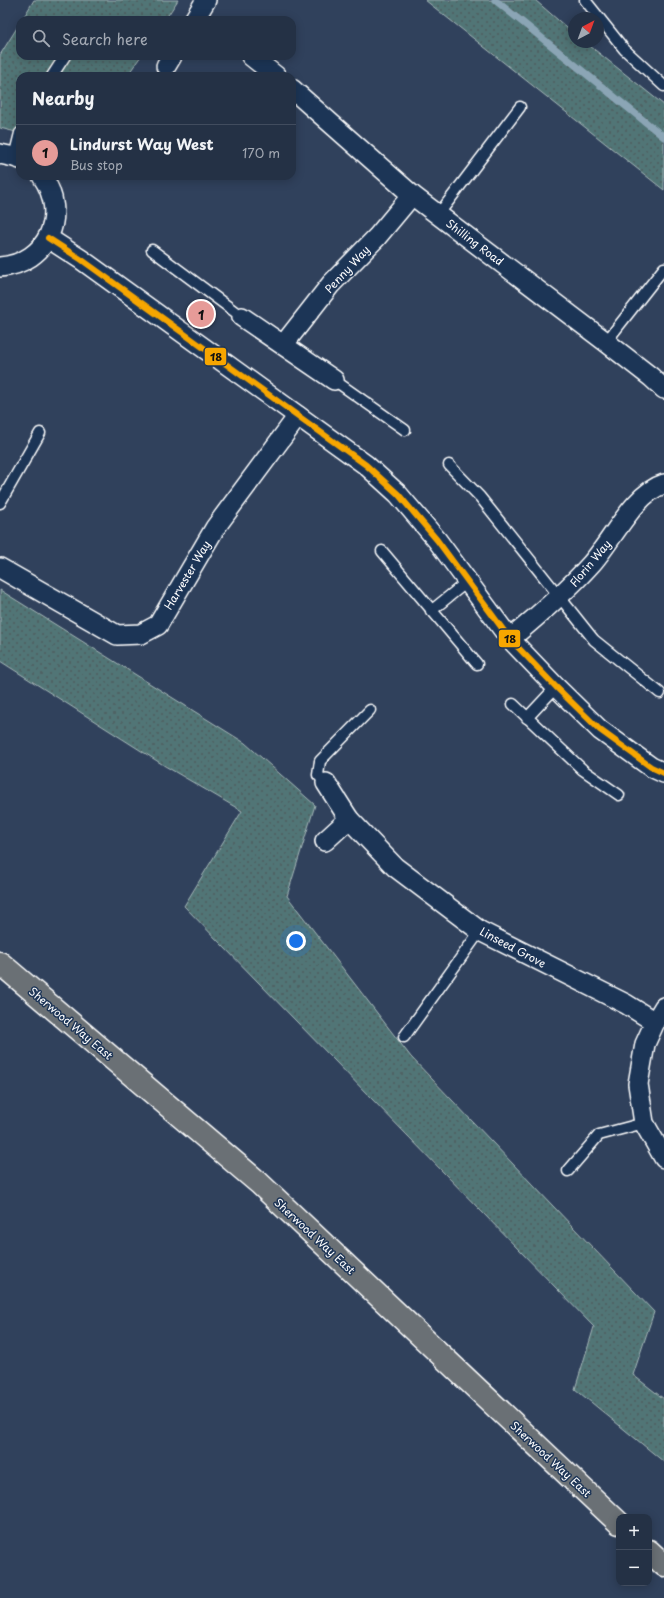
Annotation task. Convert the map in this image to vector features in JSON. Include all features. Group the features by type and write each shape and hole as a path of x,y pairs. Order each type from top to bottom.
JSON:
{"highway":[{"name":"Sherwood Way East","path":"0,962 259,1183 616,1520"},
{"path":"652,1554 664,1565"}],"street":[{"path":"196,16 206,0"},
{"path":"256,60 271,72"},
{"name":"Shilling Road","path":"296,93 412,195 606,342 664,389"},
{"path":"0,268 25,261 37,252 48,238 55,214 54,199 45,180"},
{"name":"Penny Way","path":"284,344 331,284 377,237 412,195"},
{"path":"48,238 82,260 366,465 398,494 437,540 510,638 556,687 600,730 651,767 664,773"},
{"path":"242,317 284,344 334,380"},
{"name":"Harvester Way","path":"0,568 117,635 141,634 158,625 215,528 298,416"},
{"name":"Florin Way","path":"510,638 560,597 592,563 635,506 655,487 664,484"},
{"name":"Linseed Grove","path":"326,783 349,819 395,867 480,931 626,1004 660,1015"},
{"path":"325,841 349,819"},
{"path":"660,1015 645,1044 638,1084 644,1123 664,1158"}],"lane":[{"path":"585,0 624,49 664,86"},
{"path":"55,72 62,60"},
{"path":"438,215 520,107"},
{"path":"11,157 16,144"},
{"path":"152,250 242,317"},
{"path":"606,342 664,268"},
{"path":"334,380 404,430"},
{"path":"0,503 40,433"},
{"path":"449,465 480,496 594,640 660,693"},
{"path":"382,551 477,664"},
{"path":"431,610 468,581"},
{"path":"527,718 556,687"},
{"path":"513,704 583,770 619,795"},
{"path":"326,783 318,775 320,761 370,710"},
{"path":"404,1037 480,931"},
{"path":"568,1171 599,1135 644,1123"}],"green space":[{"path":"34,0 178,0 168,16 24,16"},
{"path":"425,0 535,0 568,29 568,48 593,48 664,105 664,190"},
{"path":"16,29 16,60 138,60 130,72 16,72 16,132 0,128 0,55"},
{"path":"0,590 245,743 315,805 287,896 411,1057 654,1312 633,1375 664,1399 664,1462 575,1389 594,1327 184,906 242,811 165,766 0,661"}],"waterway":[{"path":"495,0 664,137"}],"transit line":[{"name":"18","path":"48,238 82,260 366,465 398,494 437,540 510,639 556,687 600,730 651,767 664,773"}],"place":[{"name":"Lindurst Way West","path":"201,314"}]}
